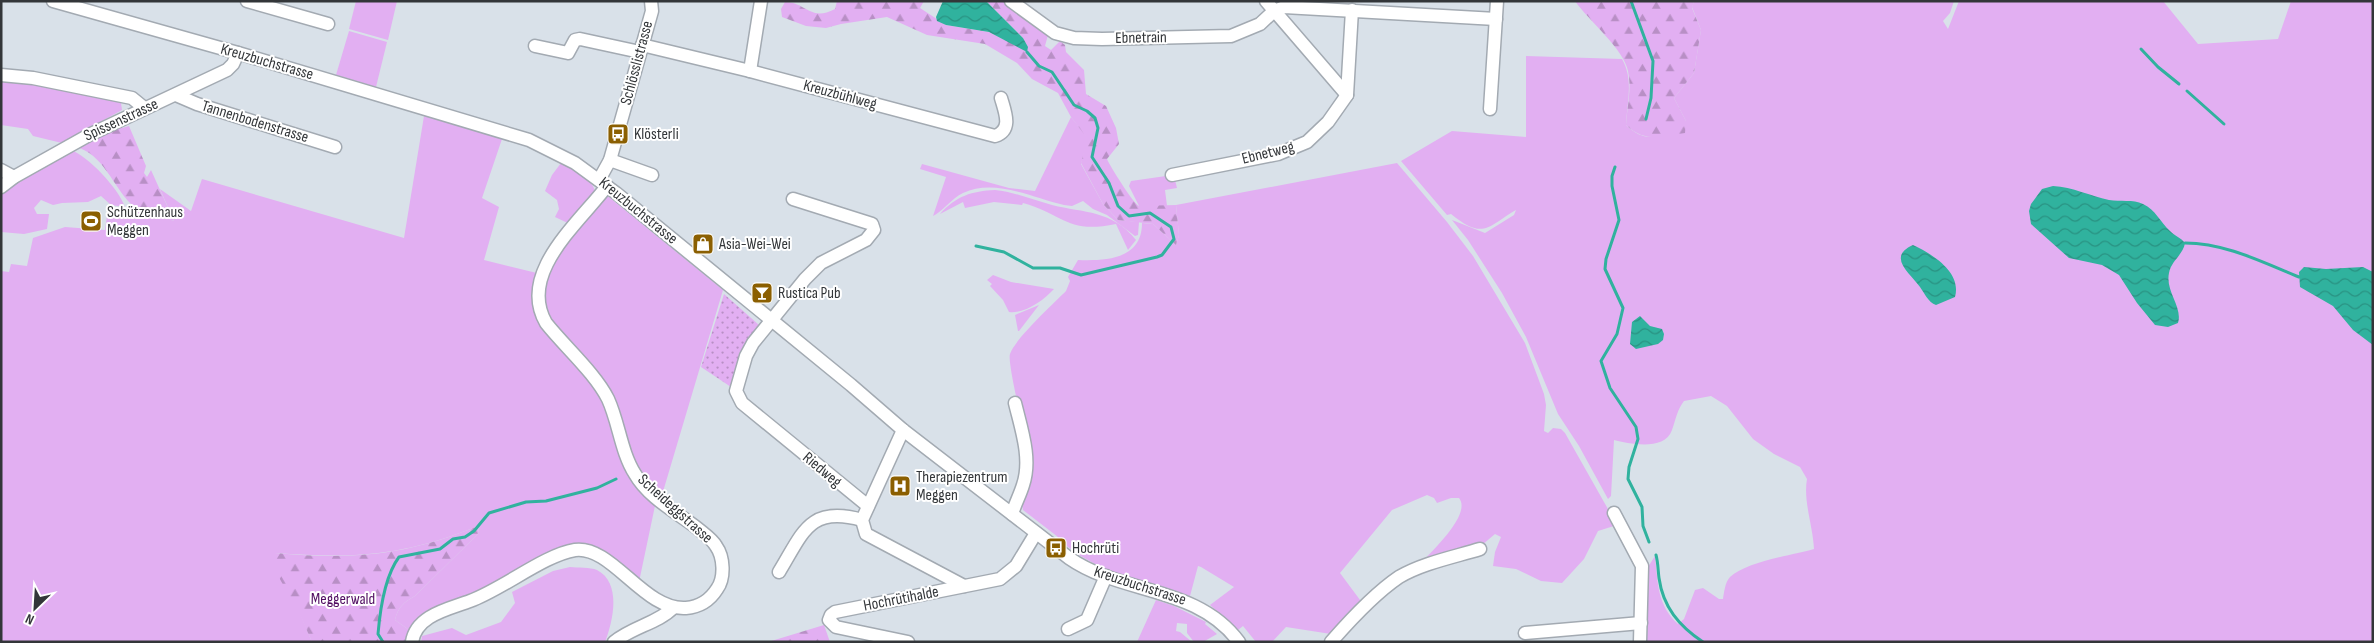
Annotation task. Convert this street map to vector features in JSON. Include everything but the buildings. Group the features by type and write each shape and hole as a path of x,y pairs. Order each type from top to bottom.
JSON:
{"street":[{"name":"Kreuzbuchstrasse","path":"54,1 238,53 528,140 561,154 603,183 772,320 903,430 1077,563 1106,576 1190,602 1217,619 1239,642"},
{"path":"248,1 328,24"},
{"name":"Schlösslistrasse","path":"603,183 652,11 651,1"},
{"path":"750,71 761,1"},
{"name":"Ebnetrain","path":"1011,1 1055,33 1074,38 1102,39 1231,36 1260,24 1270,6"},
{"path":"1490,109 1497,1"},
{"path":"1270,6 1496,18"},
{"path":"1270,6 1347,95"},
{"path":"1347,95 1352,10"},
{"name":"Kreuzbühlweg","path":"535,46 568,53 575,40 580,39 641,49 750,71 995,136 1003,132 1007,123 1001,98"},
{"name":"Spissenstrasse","path":"1,187 14,177 143,107 176,95 227,70 233,64 238,53"},
{"path":"1,75 33,78 132,98 143,107"},
{"name":"Tannenbodenstrasse","path":"176,95 197,104 335,147"},
{"name":"Ebnetweg","path":"1172,175 1278,154 1295,148 1307,142 1328,122 1347,95"},
{"path":"610,160 652,175"},
{"path":"1,170 14,177"},
{"name":"Scheideggstrasse","path":"603,183 544,269 540,279 537,301 546,323 600,386 608,399 635,474 657,497 709,538 717,547 722,568 719,587 706,601 695,606 673,608 667,615 626,632 614,642"},
{"name":"Riedweg","path":"793,200 872,224 874,230 866,240 821,263 805,279 772,320 746,356 736,386 739,399 868,506"},
{"path":"1012,514 1024,484 1027,466 1015,403"},
{"path":"903,430 862,520 863,528 866,534 964,586"},
{"path":"1614,513 1642,566 1640,642"},
{"path":"779,572 808,525 823,516 843,515 862,520"},
{"name":"Hochrütihalde","path":"908,642 836,628 829,620 835,612 1000,579 1011,572 1036,533"},
{"path":"1331,642 1370,602 1399,578 1415,569 1480,549"},
{"path":"412,642 413,634 429,617 485,596 558,555 577,550 599,555 640,588 673,608"},
{"path":"1068,629 1087,620 1106,576"},
{"path":"1525,633 1641,623"}],"green space":[{"path":"356,1 397,1 388,40 349,29"},
{"path":"837,1 924,1 920,8 946,25 989,32 1027,51 1023,38 986,1 1007,1 1048,35 1045,46 1051,50 1060,41 1065,45 1066,52 1084,70 1086,94 1106,106 1116,128 1119,144 1107,159 1109,163 1127,192 1139,206 1176,205 1179,235 1176,245 1153,224 1118,220 1103,204 1081,163 1087,138 1071,117 1058,93 1032,79 1017,63 985,44 927,35 887,17 826,28 806,26 782,17 781,9 785,2 820,13 835,9"},
{"path":"1575,1 1694,1 1692,8 1701,30 1694,73 1674,98 1686,121 1685,133 1654,137 1633,131 1626,125 1630,84 1625,62 1613,44"},
{"path":"1694,1 1954,1 1950,13 1943,21 1948,29 1959,1 2163,1 2198,44 2278,39 2291,1 2373,1 2373,642 1645,642 1648,567 1655,556 1662,601 1671,617 1678,624 1684,619 1695,590 1703,588 1719,599 1723,599 1727,582 1737,572 1758,563 1814,549 1806,496 1807,479 1800,467 1774,454 1753,439 1727,406 1711,396 1684,401 1678,411 1672,430 1668,437 1662,441 1638,444 1614,440 1611,496 1608,499 1579,446 1558,414 1526,337 1502,293 1468,240 1452,220 1485,233 1514,215 1516,210 1485,228 1471,227 1451,214 1447,215 1401,161 1452,131 1526,137 1526,56 1622,59 1626,67 1629,83 1626,125 1634,132 1649,137 1663,134 1686,121 1674,98 1694,73 1701,30 1692,7"},
{"path":"349,31 387,42 376,87 336,75"},
{"path":"1,79 15,80 118,101 121,103 122,110 62,143 33,136 28,129 1,125"},
{"path":"424,116 502,139 482,198 499,207 484,260 545,275 604,193 723,290 662,495 656,501 639,582 574,547 412,632 395,620 402,605 415,596 479,533 478,526 426,544 378,553 329,556 275,553 312,642 1,642 1,271 9,272 11,264 27,266 33,238 65,227 105,230 108,209 130,212 132,206 174,221 160,189 191,211 202,179 404,238"},
{"path":"1071,117 1088,138 1081,164 1103,204 1118,220 1139,222 1138,235 1135,236 1107,215 1093,209 1083,201 1072,206 1064,205 1001,188 975,189 963,193 933,216 946,177 920,169 922,164 1009,188 1035,191"},
{"path":"120,125 122,128 129,126 146,166 144,173 147,177 151,170 174,221 134,207 101,163 93,156 76,147"},
{"path":"71,150 86,159 102,174 116,191 125,207 111,205 101,196 88,202 53,205 41,200 34,208 37,214 49,214 47,229 24,234 1,232 1,191"},
{"path":"561,163 587,179 594,188 595,193 572,225 555,217 559,209 557,200 545,191 552,175"},
{"path":"1397,163 1473,256 1525,343 1544,394 1546,405 1544,431 1548,433 1553,428 1561,429 1565,433 1617,525 1598,531 1584,559 1562,583 1541,581 1516,569 1493,566 1495,552 1501,537 1495,534 1482,545 1421,563 1449,532 1456,522 1462,505 1459,498 1451,498 1437,503 1434,498 1427,495 1392,510 1340,573 1363,604 1331,634 1286,627 1272,642 1256,642 1243,626 1238,630 1210,605 1234,587 1201,567 1198,566 1190,596 1104,569 1079,555 1057,539 1058,537 1023,510 1022,494 1027,461 1027,445 1013,382 1010,354 1026,331 1066,291 1070,281 1068,277 1078,260 1100,260 1129,251 1136,244 1142,223 1153,224 1176,245 1179,235 1176,205"},
{"path":"1166,176 1175,180 1177,188 1165,190 1167,206 1139,206 1129,186 1131,181"},
{"path":"995,190 1010,192 1052,205 1097,214 1117,223 1136,240 1128,250 1116,224 1087,227 1076,225 1023,203 1022,205 994,202 965,208 963,202 940,214 958,199 972,193"},
{"path":"993,275 1011,282 1054,289 1040,302 1028,309 1009,312 1003,300 990,286 992,284 987,280"},
{"path":"724,294 759,325 743,347 731,387 701,367"},
{"path":"1039,305 1019,331 1018,331 1015,315"},
{"name":"Meggerwald","path":"478,526 479,533 415,596 400,608 395,620 412,632 409,642 312,642 301,617 271,563 275,553 329,556 402,550 426,544"},
{"path":"570,567 597,570 605,576 610,584 613,593 613,613 605,642 421,642 422,636 452,628 466,635 501,622 515,603 512,592 553,571"},
{"path":"1156,600 1174,606 1206,622 1205,624 1217,634 1203,642 1194,642 1187,633 1187,624 1177,623 1176,631 1192,642 1137,642"},
{"path":"824,625 830,642 768,642"}],"water":[{"path":"943,1 986,1 1023,38 1028,47 1027,52 989,32 946,25 937,21 936,17"},
{"path":"2053,186 2068,188 2109,200 2143,204 2151,209 2170,231 2185,243 2170,269 2168,280 2178,311 2178,323 2168,327 2155,325 2137,303 2119,275 2102,265 2069,258 2031,224 2029,211 2031,204 2042,189"},
{"path":"1913,245 1929,253 1950,272 1956,288 1955,297 1936,305 1929,300 1903,266 1901,260 1901,255 1905,250"},
{"path":"2304,267 2326,269 2363,267 2373,272 2373,345 2353,330 2333,306 2300,287 2299,272"},
{"path":"1640,316 1650,326 1662,329 1664,334 1663,340 1658,344 1636,349 1630,344 1632,322"}],"waterway":[{"path":"1631,1 1653,61 1651,98 1646,119"},
{"path":"2141,49 2158,67 2179,84"},
{"path":"976,246 1004,252 1033,268 1060,268 1081,275 1157,257 1162,255 1174,239 1171,227 1150,213 1129,216 1118,206 1109,183 1092,157 1098,128 1095,118 1087,111 1074,105 1052,72 1039,66 1027,52"},
{"path":"2187,91 2224,124"},
{"path":"1615,167 1612,176 1612,186 1619,220 1606,259 1605,269 1623,308 1617,334 1601,361 1610,388 1636,427 1638,439 1629,467 1628,479 1642,507 1643,526 1649,542"},
{"path":"2185,243 2214,246 2229,250 2299,277"},
{"path":"383,642 378,634 382,604 390,574 399,557 440,549 453,539 465,537 474,531 489,513 526,502 546,501 597,488 616,479"},
{"path":"1656,555 1661,588 1668,607 1680,622 1703,642"}],"place":[{"name":"Klösterli","path":"618,134"},
{"name":"Schützenhaus Meggen","path":"91,221"},
{"name":"Asia-Wei-Wei","path":"703,244"},
{"name":"Rustica Pub","path":"762,293"},
{"name":"Therapiezentrum Meggen","path":"900,486"},
{"name":"Hochrüti","path":"1056,548"}]}
